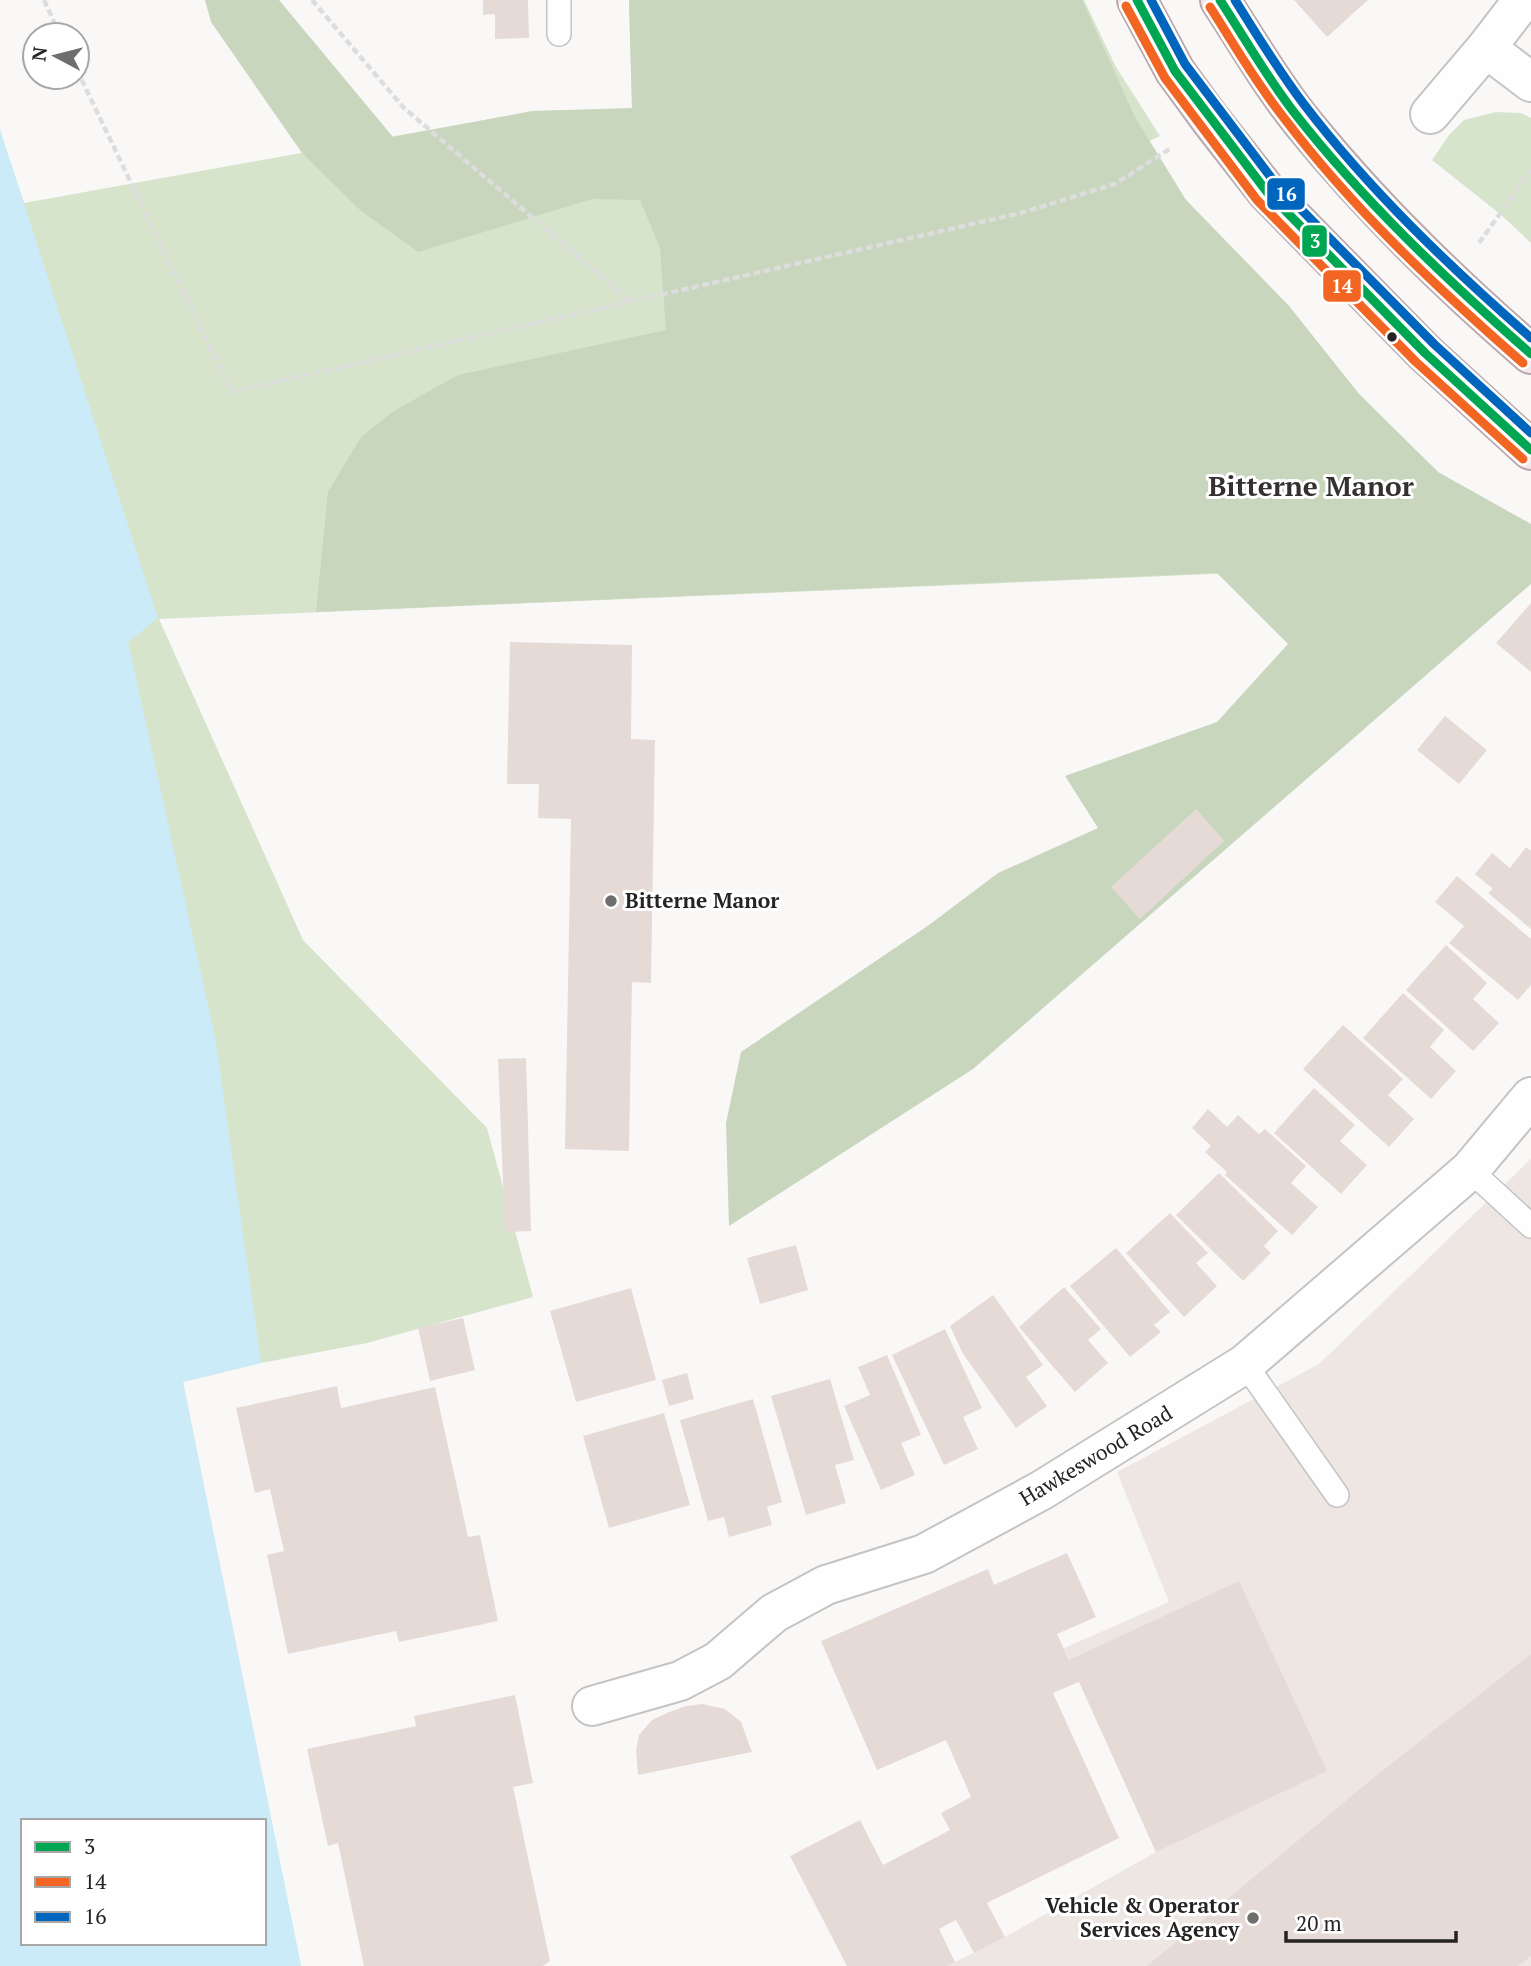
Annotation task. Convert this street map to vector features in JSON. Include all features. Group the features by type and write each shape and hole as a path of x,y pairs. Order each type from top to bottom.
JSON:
{"main road":[{"path":"1137,0 1175,71 1267,192 1425,353 1531,450"},
{"path":"1220,0 1302,122 1367,196 1452,281 1531,354"}],"street":[{"path":"1430,114 1523,0"},
{"path":"1486,48 1531,82"},
{"name":"Hawkeswood Road","path":"592,1706 680,1681 718,1661 774,1613 826,1585 924,1554 1042,1490 1245,1364 1470,1170 1531,1097"}],"lane":[{"path":"559,0 559,34"},
{"path":"1470,1170 1531,1226"},
{"path":"1245,1364 1337,1495"}],"path":[{"path":"44,0 54,21"},
{"path":"312,0 404,108 630,301"},
{"path":"87,91 231,392 1021,213 1115,184 1176,145"},
{"path":"1452,281 1531,170"}],"shaded area":[{"path":"1531,1159 1531,1966 947,1966 1005,1937 1156,1852 1064,1648 1169,1602 1117,1472 1319,1364"}],"green space":[{"path":"205,0 279,0 393,137 533,111 632,108 629,0 1082,0 1135,117 1186,200 1289,306 1359,394 1438,472 1531,524 1531,584 973,1069 729,1226 726,1123 741,1052 929,925 998,873 1098,828 1065,776 1217,722 1288,644 1217,573 316,612 328,492 361,437 394,411 458,375 666,330 660,248 640,200 592,199 418,252 360,210 302,153 211,22"},
{"path":"629,0 1084,0 1116,67 1160,136 1134,149 1289,306 1359,394 1438,472 1332,569 159,619 303,940 487,1128 533,1297 367,1343 261,1363 183,1382 301,1966 0,1966 0,130 24,203 533,111 632,109"},
{"path":"1496,112 1521,113 1531,118 1531,243 1500,214 1432,160 1449,135 1464,120"}],"water":[{"path":"0,130 158,618 128,642 216,1042 261,1363 183,1382 301,1966 0,1966"}],"building":[{"path":"483,0 528,0 529,38 495,39 495,14 483,15"},
{"path":"1294,0 1368,0 1327,37"},
{"path":"1531,603 1531,672 1496,643"},
{"name":"Bitterne Manor","path":"510,642 632,645 631,739 655,740 651,983 632,982 629,1151 565,1149 571,819 538,818 539,784 507,784"},
{"path":"1445,716 1487,750 1459,784 1417,750"},
{"path":"1196,809 1224,841 1140,919 1111,887"},
{"path":"1526,847 1531,851 1531,929 1488,893 1493,889 1475,874 1492,853 1510,868"},
{"path":"1457,876 1531,939 1531,985 1518,1000 1449,943 1464,926 1435,902"},
{"path":"1446,945 1487,983 1473,999 1499,1023 1473,1051 1406,990"},
{"path":"1403,993 1444,1030 1430,1047 1456,1071 1431,1099 1363,1038"},
{"path":"1343,1025 1403,1079 1388,1095 1414,1119 1389,1147 1303,1069"},
{"path":"526,1058 531,1231 505,1232 498,1059"},
{"path":"1314,1088 1355,1125 1340,1141 1367,1165 1341,1194 1274,1133"},
{"path":"1208,1109 1227,1127 1238,1115 1259,1134 1265,1129 1306,1166 1291,1183 1318,1207 1292,1235 1225,1175 1227,1172 1205,1152 1211,1146 1192,1128"},
{"path":"1219,1173 1278,1231 1264,1246 1271,1253 1243,1281 1176,1215"},
{"path":"1170,1213 1208,1253 1196,1263 1217,1286 1184,1317 1126,1253"},
{"path":"796,1245 808,1290 760,1304 747,1258"},
{"path":"1116,1248 1170,1312 1154,1325 1161,1332 1130,1357 1070,1286"},
{"path":"1064,1287 1101,1329 1088,1340 1108,1363 1075,1392 1019,1327"},
{"path":"631,1288 656,1380 576,1402 550,1311"},
{"path":"993,1295 1043,1365 1026,1377 1047,1406 1016,1428 963,1354 950,1326"},
{"path":"463,1318 475,1370 430,1381 418,1328"},
{"path":"945,1329 982,1408 963,1417 978,1449 944,1465 892,1355"},
{"path":"887,1355 921,1435 901,1443 915,1475 881,1490 844,1406 870,1395 858,1367"},
{"path":"687,1373 694,1399 669,1406 662,1380"},
{"path":"830,1379 854,1460 835,1465 846,1503 806,1515 771,1396"},
{"path":"337,1386 341,1408 435,1387 468,1537 480,1535 498,1621 399,1642 396,1631 288,1654 267,1555 284,1551 270,1489 255,1493 236,1408"},
{"path":"753,1399 782,1502 767,1507 772,1525 729,1537 724,1517 708,1521 680,1420"},
{"path":"664,1413 690,1505 609,1528 583,1436"},
{"path":"1067,1553 1096,1617 1057,1634 1069,1660 1239,1581 1327,1771 1156,1852 1079,1682 1053,1693 1119,1838 987,1903 1005,1937 974,1953 956,1920 939,1929 955,1962 947,1966 847,1966 790,1856 860,1820 883,1865 950,1830 941,1813 971,1797 946,1740 877,1770 821,1641 988,1569 994,1585"},
{"path":"1531,1654 1531,1956 1518,1966 1147,1966 1372,1779"},
{"path":"515,1695 533,1783 513,1787 550,1961 543,1966 364,1966 338,1843 328,1846 307,1749 416,1726 414,1716"},
{"path":"702,1704 725,1709 741,1722 752,1752 638,1775 636,1750 639,1735 652,1720 686,1706"}],"transit line":[{"name":"3","path":"1137,0 1175,71 1267,192 1425,353 1531,450"},
{"name":"16","path":"1151,0 1185,64 1276,184 1434,344 1531,433"},
{"name":"3","path":"1220,0 1283,98 1348,176 1437,268 1531,354"},
{"name":"16","path":"1235,0 1294,91 1355,166 1440,255 1531,338"},
{"name":"14","path":"1126,6 1165,78 1257,200 1416,362 1523,459"},
{"name":"14","path":"1210,7 1274,105 1338,184 1428,277 1523,363"}],"place":[{"name":"Bitterne Manor","path":"611,901"},
{"name":"Vehicle & Operator Services Agency","path":"1253,1918"}],"district":[{"name":"Bitterne Manor","path":"1311,486"}]}
